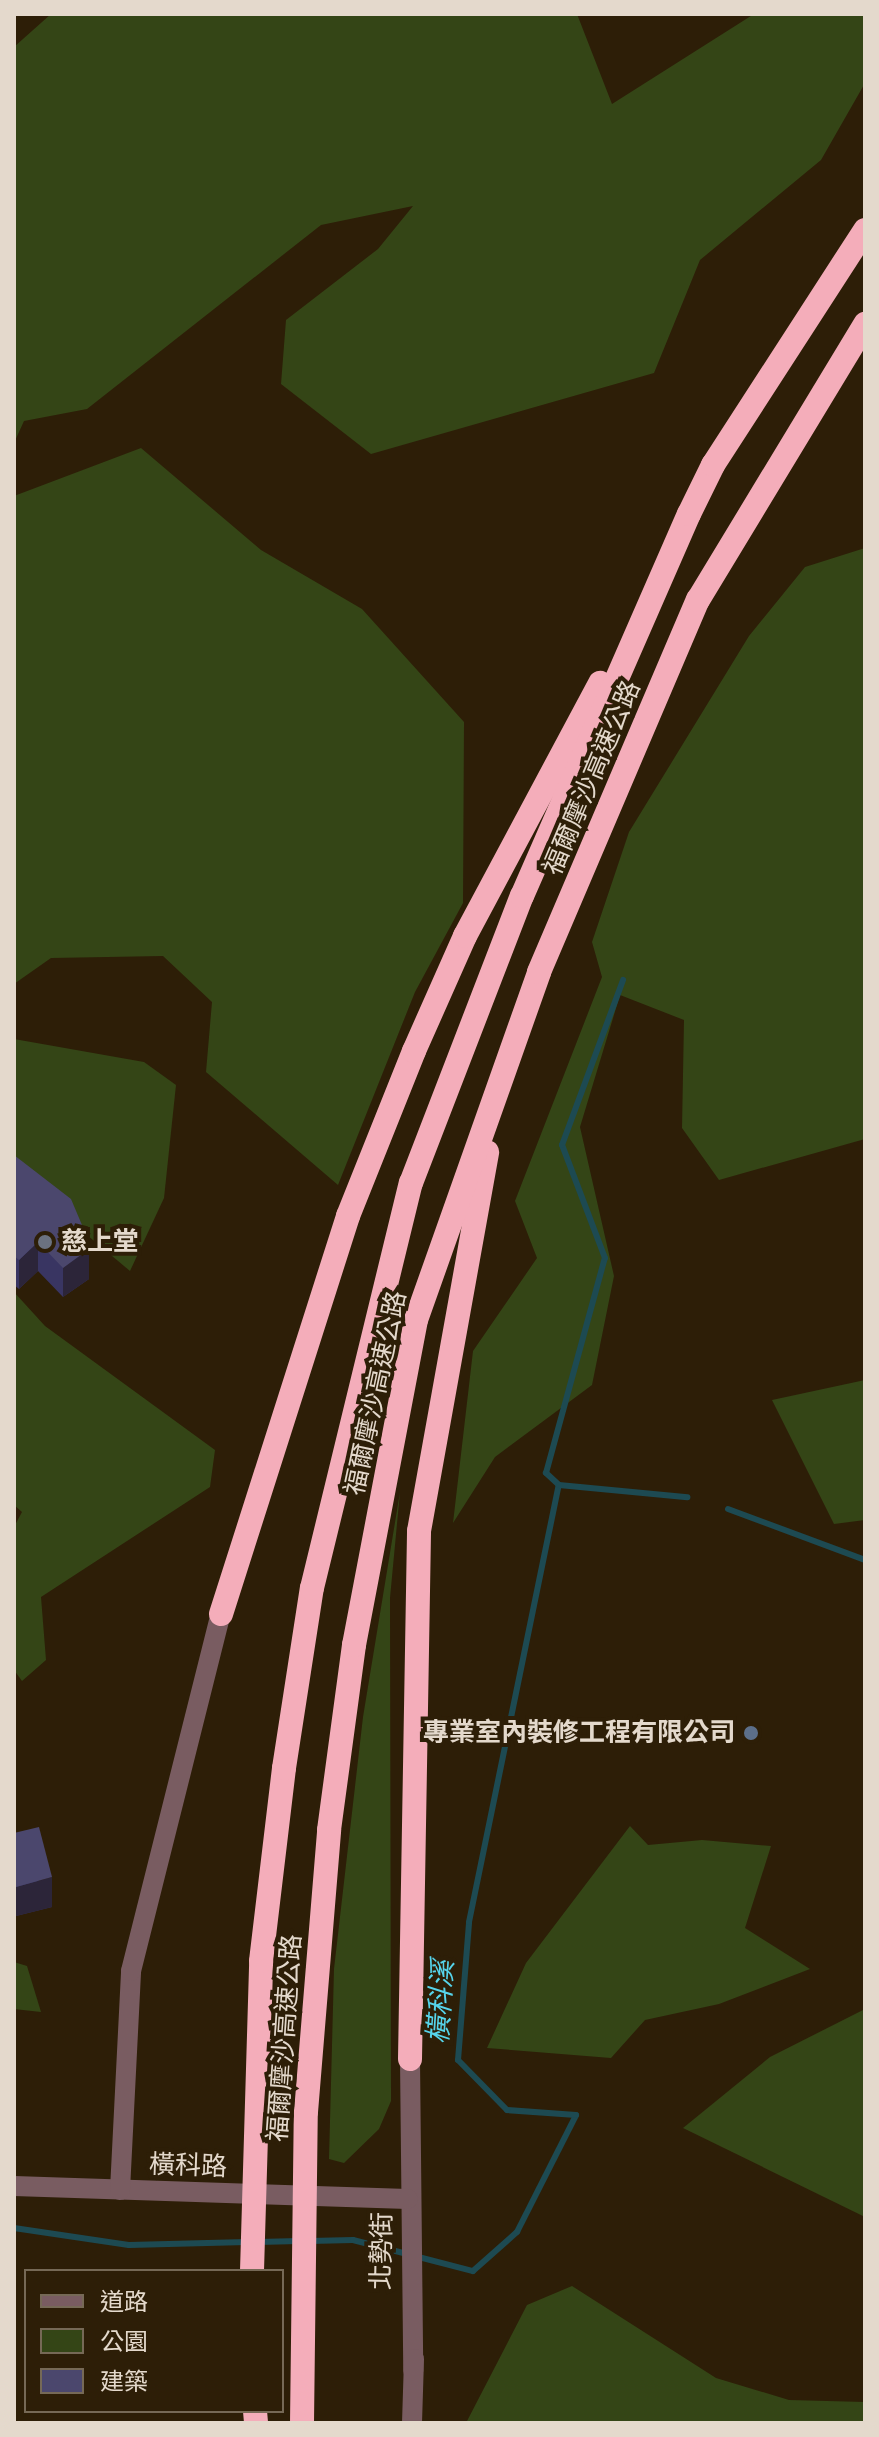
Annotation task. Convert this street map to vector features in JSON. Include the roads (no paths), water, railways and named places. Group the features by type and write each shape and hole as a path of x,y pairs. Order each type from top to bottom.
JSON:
{"highway":[{"name":"福爾摩沙高速公路","path":"252,2269 261,1961 312,1588 411,1183 522,896 689,514 713,465 865,230"},
{"name":"福爾摩沙高速公路","path":"302,2423 306,2112 329,1830 384,1480 416,1320 500,1079 698,600 865,324"},
{"path":"221,1614 333,1258 414,1051 465,936 689,514"},
{"path":"410,2059 419,1531 500,1079"}],"street":[{"path":"120,2190 131,1971 221,1614"},
{"name":"北勢街","path":"410,2059 408,2199 412,2423"},
{"name":"橫科路","path":"14,2186 408,2199"}],"waterway":[{"path":"559,1485 546,1473 605,1258 562,1145 623,980"},
{"name":"橫科溪","path":"310,2241 353,2240 473,2271 517,2232 576,2115 507,2110 458,2060 469,1922 559,1485 687,1497"},
{"name":"橫科溪","path":"728,1509 865,1560"},
{"name":"橫科溪","path":"14,2228 129,2245 247,2242"},
{"name":"橫科溪","path":"258,2242 299,2241"}],"place":[{"name":"慈上堂","path":"45,1242"},
{"name":"專業室內裝修工程有限公司","path":"751,1733"}]}
